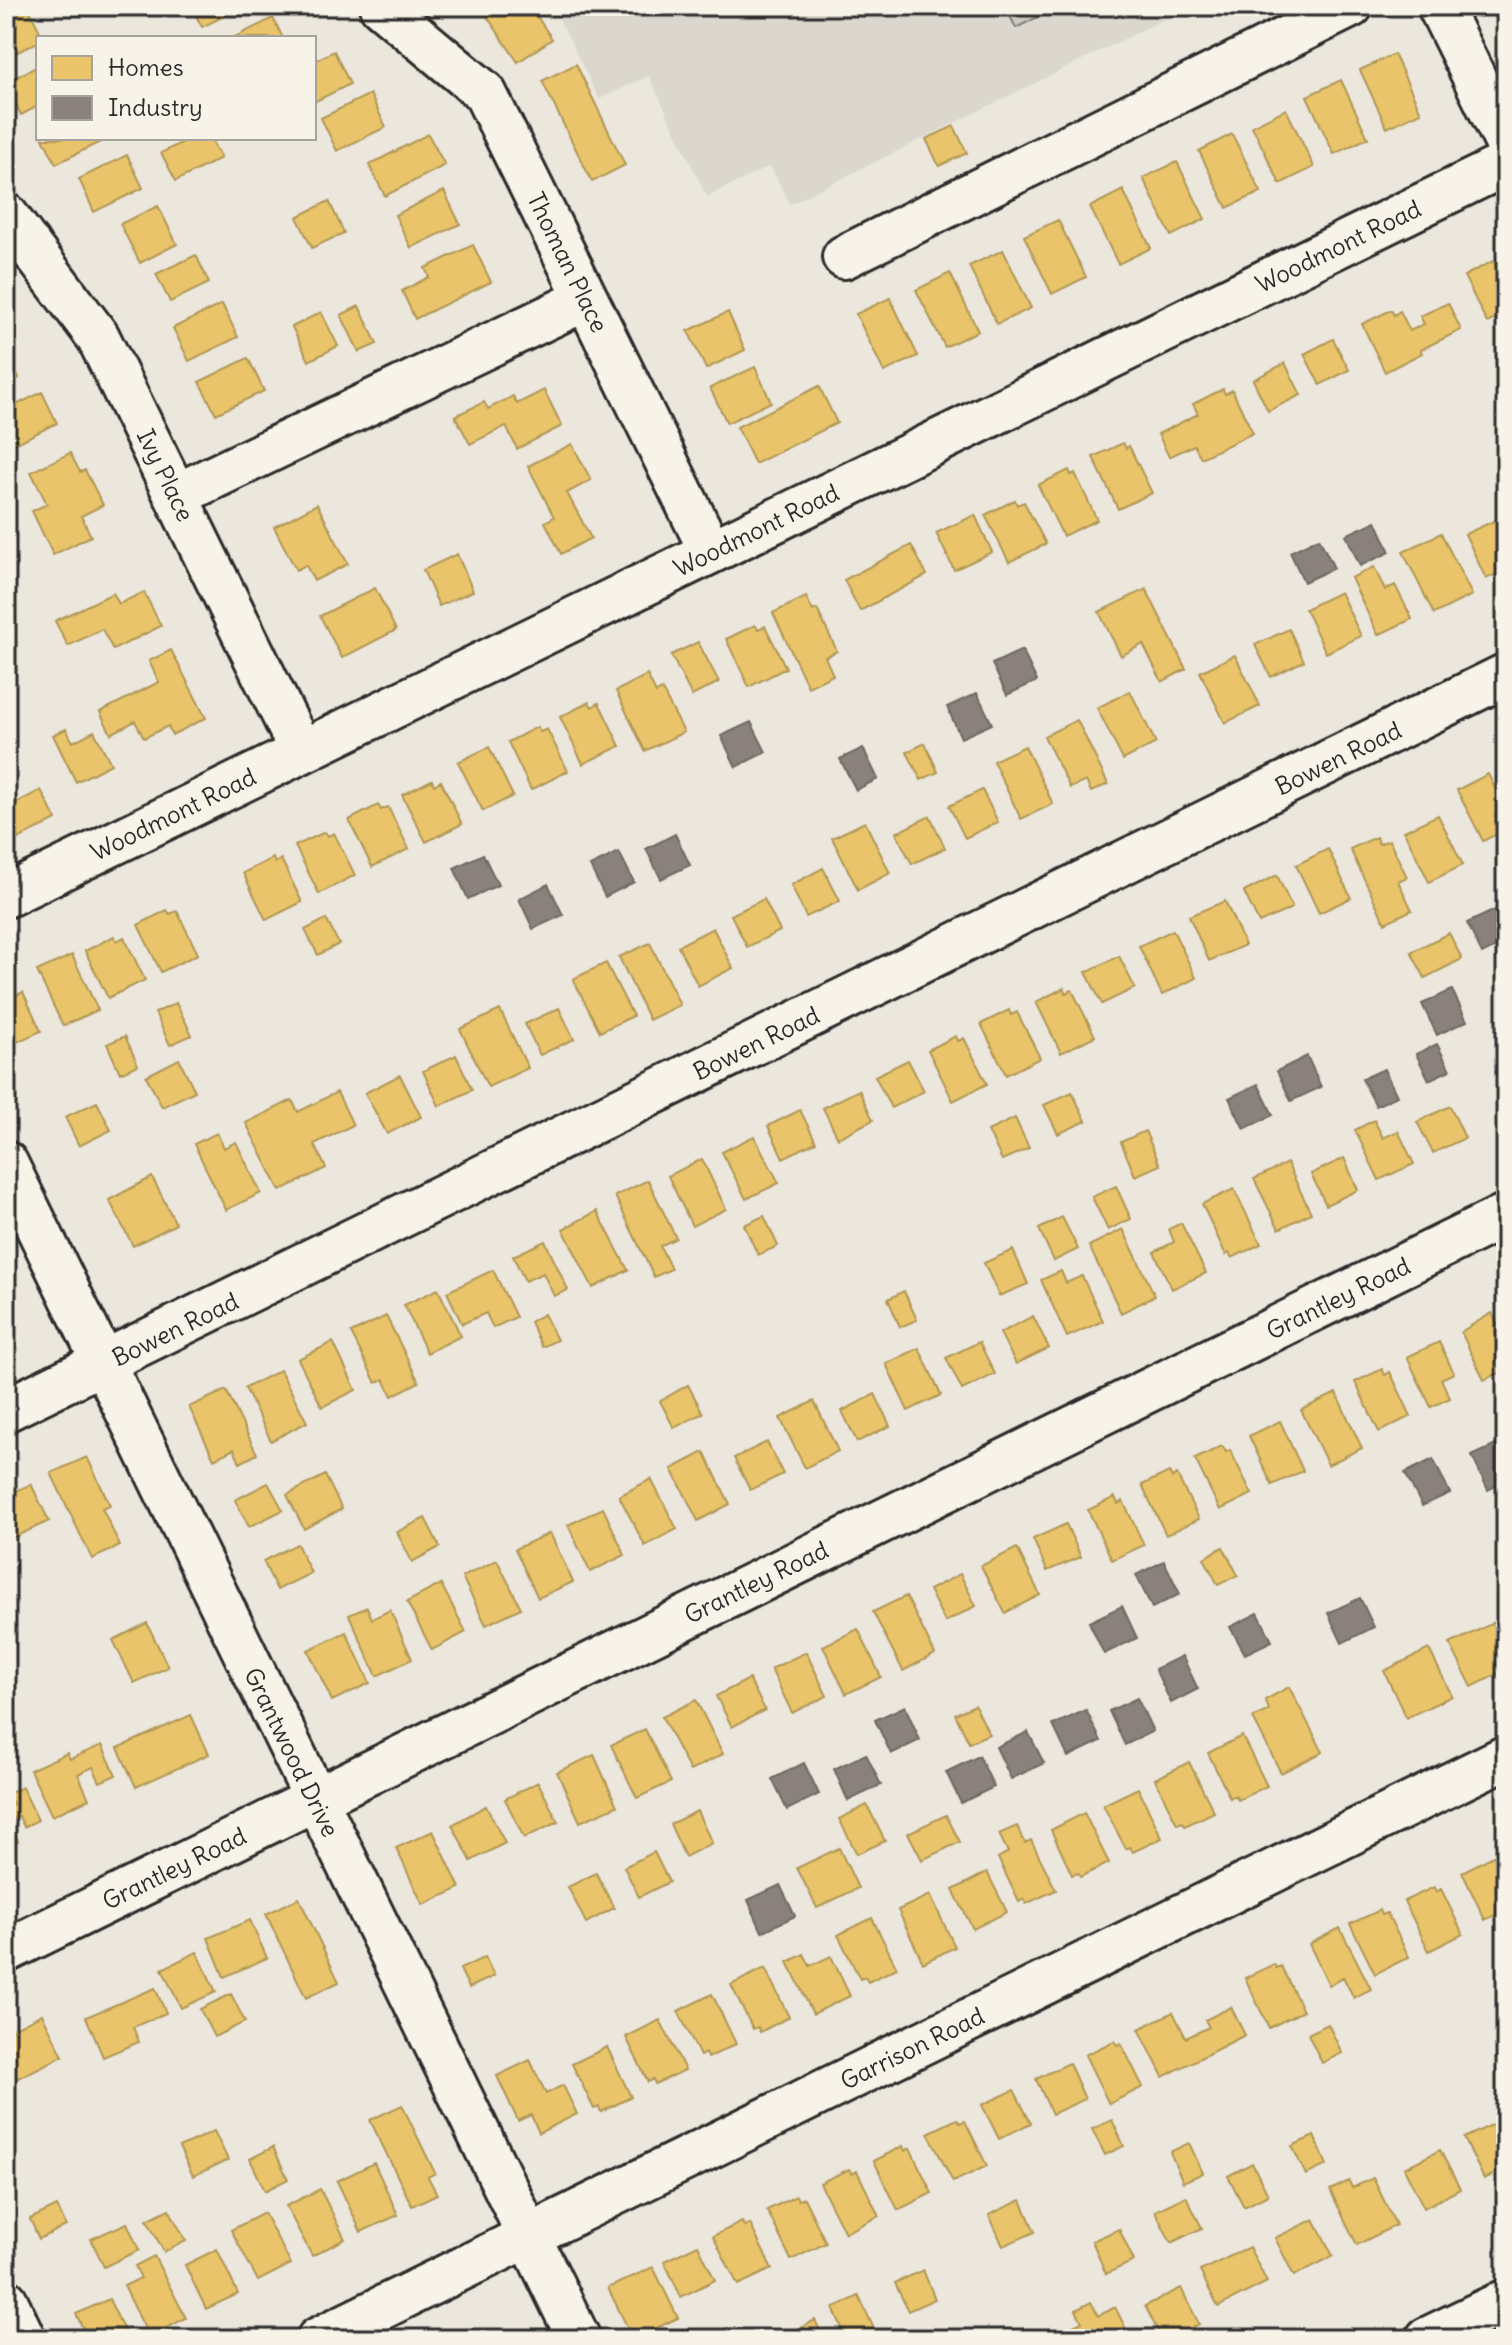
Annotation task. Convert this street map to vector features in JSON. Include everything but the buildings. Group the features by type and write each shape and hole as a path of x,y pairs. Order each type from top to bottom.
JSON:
{"street":[{"name":"Thoman Place","path":"381,6 485,93 711,552"},
{"path":"844,257 1351,6"},
{"path":"1439,6 1506,142"},
{"name":"Woodmont Road","path":"6,896 1506,164"},
{"name":"Ivy Place","path":"6,215 98,337 301,751"},
{"path":"177,495 586,299"},
{"name":"Bowen Road","path":"6,1410 1506,675"},
{"name":"Grantwood Drive","path":"6,1163 579,2339"},
{"name":"Grantley Road","path":"6,1951 1506,1215"},
{"name":"Garrison Road","path":"318,2339 1506,1757"},
{"path":"6,2301 24,2339"},
{"path":"1427,2339 1506,2301"}],"shaded area":[{"path":"553,6 1191,6 790,204 770,166 707,197 649,76 599,99"}],"green space":[{"path":"1005,6 1060,6 1016,28"}]}
